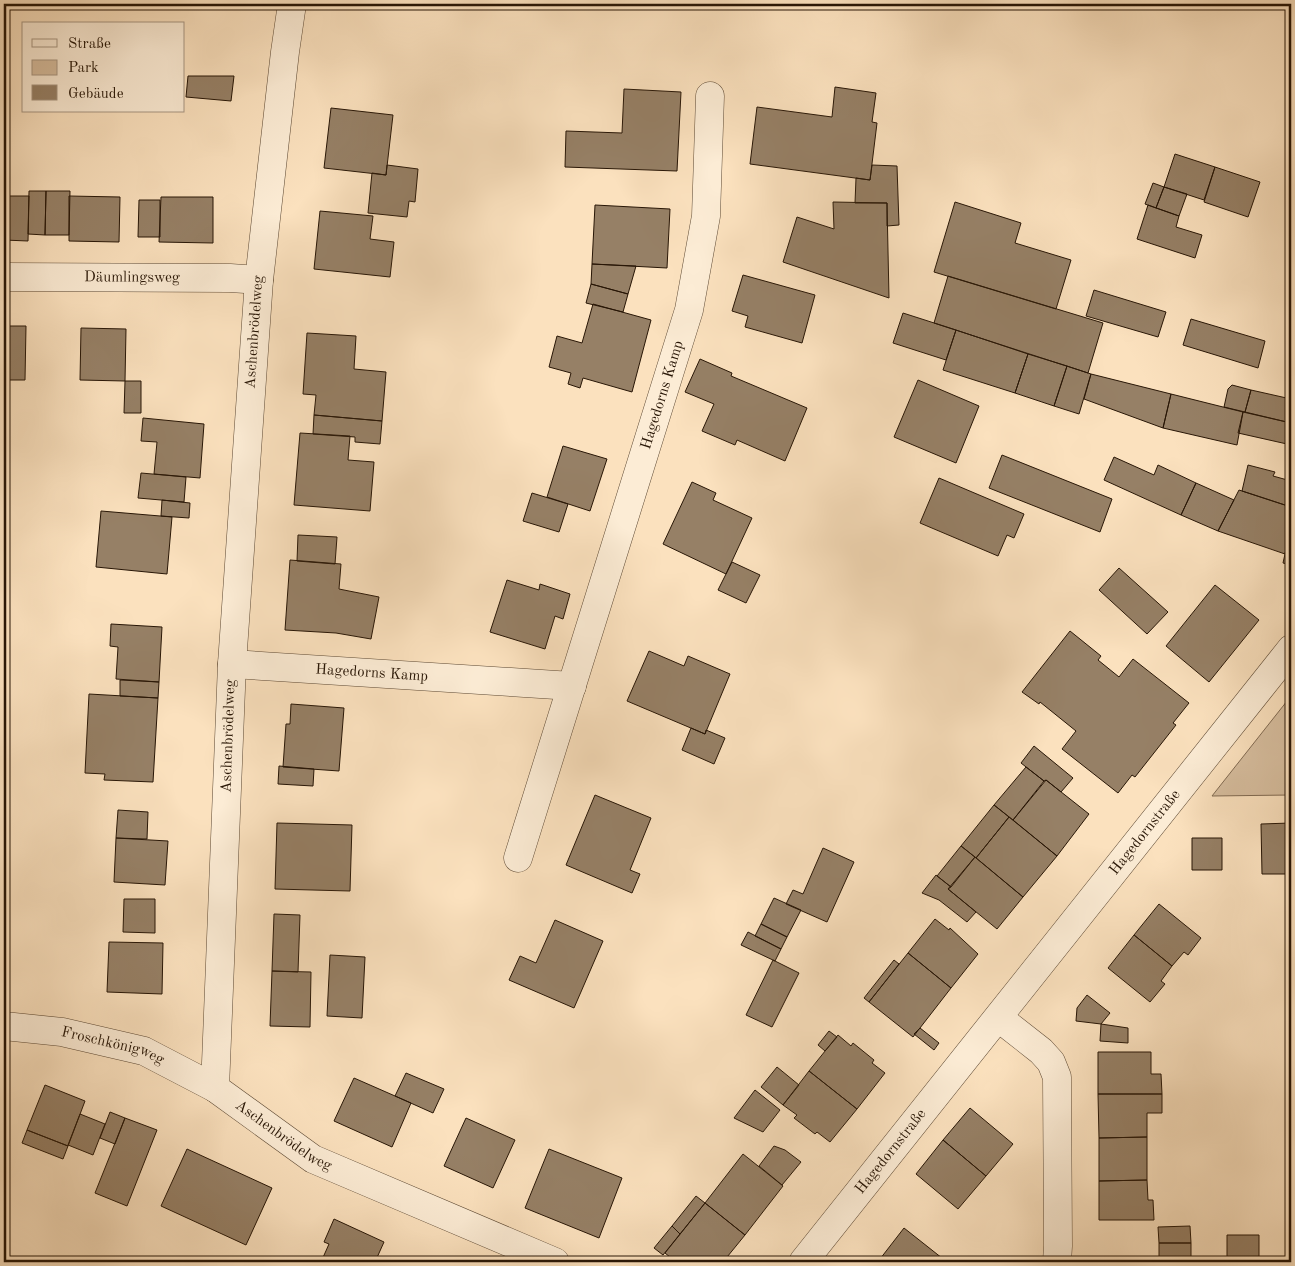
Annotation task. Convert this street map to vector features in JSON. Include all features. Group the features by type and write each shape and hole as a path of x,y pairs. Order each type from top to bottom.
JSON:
{"street":[{"name":"Aschenbrödelweg","path":"292,4 284,52 258,280 232,664 215,1088 313,1159 555,1262"},
{"name":"Hagedorns Kamp","path":"518,858 689,310 706,216 710,96"},
{"name":"Däumlingsweg","path":"4,277 230,278 258,280"},
{"name":"Hagedornstraße","path":"803,1262 1291,649"},
{"name":"Hagedorns Kamp","path":"232,664 572,686"},
{"path":"999,1018 1041,1051 1051,1062 1056,1077 1057,1262"},
{"name":"Froschkönigweg","path":"4,1026 62,1032 144,1051 215,1088"}],"green space":[{"path":"1291,696 1291,795 1212,796"}],"building":[{"path":"188,76 234,76 231,101 186,97"},
{"path":"835,87 876,93 872,122 877,123 870,180 750,164 757,107 832,117"},
{"path":"624,89 681,92 677,171 565,167 566,131 622,133"},
{"path":"331,108 393,115 386,175 324,168"},
{"path":"1175,154 1215,167 1204,200 1164,187"},
{"path":"387,165 418,169 415,202 409,201 407,217 368,213 372,173 386,175"},
{"path":"872,165 897,166 899,225 887,226 887,203 855,203 856,178 870,180"},
{"path":"1215,167 1260,182 1248,217 1204,202"},
{"path":"1153,183 1164,187 1156,208 1145,204"},
{"path":"1164,187 1187,194 1179,216 1156,208"},
{"path":"29,191 46,191 45,235 28,234"},
{"path":"46,191 70,191 69,235 45,235"},
{"path":"4,196 29,196 28,241 4,240"},
{"path":"69,196 120,197 119,242 69,241"},
{"path":"161,197 213,197 213,243 159,242"},
{"path":"139,200 160,200 160,237 138,237"},
{"path":"833,202 887,203 889,298 783,262 797,217 834,229"},
{"path":"955,202 1021,223 1015,243 1071,260 1056,309 934,272"},
{"path":"595,205 670,209 667,268 592,264"},
{"path":"1148,205 1179,216 1176,227 1202,235 1195,258 1137,239"},
{"path":"320,211 373,216 370,239 394,242 390,277 314,269"},
{"path":"592,264 636,266 628,294 591,284"},
{"path":"743,275 815,295 802,343 745,327 748,316 732,311"},
{"path":"948,276 1103,323 1088,373 934,323"},
{"path":"591,284 628,294 623,312 586,303"},
{"path":"1094,290 1166,312 1158,337 1086,316"},
{"path":"593,304 651,320 632,392 583,378 580,388 568,384 571,373 549,367 557,336 582,343"},
{"path":"903,313 956,330 946,360 893,343"},
{"path":"1191,319 1265,341 1258,368 1183,345"},
{"path":"4,326 26,326 25,380 4,380"},
{"path":"81,328 126,329 125,381 80,380"},
{"path":"956,330 1028,354 1015,393 943,370"},
{"path":"307,333 356,336 354,369 386,372 382,421 314,415 316,395 303,394"},
{"path":"1028,354 1067,366 1054,406 1015,393"},
{"path":"700,359 732,373 731,376 807,408 785,461 737,440 735,445 702,431 714,404 685,392"},
{"path":"1067,366 1091,374 1079,414 1054,406"},
{"path":"1091,374 1171,394 1163,428 1084,399"},
{"path":"918,380 979,406 956,463 894,437"},
{"path":"125,381 141,381 141,413 124,413"},
{"path":"1232,385 1251,390 1245,412 1224,407 1228,389"},
{"path":"1251,390 1291,399 1291,423 1245,412"},
{"path":"1171,394 1243,412 1237,445 1163,428"},
{"path":"1243,412 1291,423 1291,449 1286,448 1287,444 1238,433"},
{"path":"314,415 382,421 380,444 355,442 355,437 313,434"},
{"path":"143,418 204,424 200,478 154,474 157,442 141,441"},
{"path":"300,433 350,436 348,460 374,462 370,511 294,505"},
{"path":"563,446 607,459 590,511 547,497"},
{"path":"1002,455 1112,499 1100,532 989,488"},
{"path":"1114,457 1154,475 1158,465 1196,483 1181,515 1104,480"},
{"path":"1248,465 1275,472 1273,476 1291,481 1291,507 1242,491"},
{"path":"141,473 186,477 184,502 138,498"},
{"path":"939,478 1024,514 1014,538 1007,535 998,556 920,523"},
{"path":"692,482 716,493 713,500 752,518 726,574 663,544"},
{"path":"1196,483 1234,500 1218,531 1181,515"},
{"path":"1239,490 1291,507 1291,527 1285,554 1218,531"},
{"path":"532,493 568,504 559,532 523,521"},
{"path":"162,500 190,503 189,518 161,516"},
{"path":"101,511 172,517 167,574 96,567"},
{"path":"1291,527 1291,565 1283,563"},
{"path":"298,535 337,537 335,564 297,561"},
{"path":"290,560 341,564 339,589 379,597 371,639 336,633 285,630"},
{"path":"732,562 760,575 746,603 718,590"},
{"path":"1119,568 1168,612 1147,634 1099,590"},
{"path":"507,580 539,590 540,584 570,594 563,619 555,616 545,649 490,632"},
{"path":"1215,585 1259,620 1209,682 1166,646"},
{"path":"111,624 162,627 159,682 116,679 118,647 110,646"},
{"path":"1070,631 1101,656 1098,660 1119,677 1133,659 1189,703 1173,723 1176,725 1135,777 1132,775 1118,793 1062,749 1076,731 1040,702 1039,704 1022,692"},
{"path":"649,651 684,666 688,656 730,674 705,734 627,701"},
{"path":"120,680 159,682 158,698 120,696"},
{"path":"89,694 158,698 153,782 104,780 105,774 85,773"},
{"path":"291,704 344,708 339,771 283,767 286,724 290,724"},
{"path":"691,728 705,734 706,730 725,738 714,764 682,750"},
{"path":"1034,746 1073,778 1061,792 1021,763"},
{"path":"279,766 314,769 313,786 278,784"},
{"path":"1026,767 1044,781 1013,820 994,805"},
{"path":"1046,780 1089,814 1057,856 1013,820"},
{"path":"595,795 651,818 630,870 640,874 632,893 566,865"},
{"path":"994,805 1009,817 976,858 961,846"},
{"path":"118,810 148,812 147,839 116,838"},
{"path":"1009,817 1057,856 1023,897 976,858"},
{"path":"277,823 352,825 350,891 275,889"},
{"path":"1291,823 1291,874 1262,874 1261,824"},
{"path":"116,838 168,841 165,885 114,882"},
{"path":"1192,838 1222,838 1222,870 1192,870"},
{"path":"961,846 975,857 951,887 937,876"},
{"path":"823,848 854,862 827,922 786,904 793,890 803,894"},
{"path":"975,857 1023,897 997,929 948,889"},
{"path":"936,875 951,887 948,889 976,912 967,922 939,900 922,893"},
{"path":"774,898 801,910 787,937 761,924"},
{"path":"124,899 155,899 155,933 123,932"},
{"path":"1159,904 1201,938 1188,955 1184,952 1172,966 1134,935"},
{"path":"274,914 300,915 298,972 272,971"},
{"path":"935,919 949,930 950,928 978,954 951,988 908,953"},
{"path":"555,920 603,941 574,1008 509,980 520,956 536,963"},
{"path":"761,924 787,937 781,949 755,936"},
{"path":"748,932 781,949 775,961 741,945"},
{"path":"1134,935 1172,966 1161,981 1165,984 1150,1002 1108,968"},
{"path":"109,942 163,943 162,994 107,992"},
{"path":"908,953 951,988 913,1037 869,1002"},
{"path":"330,955 365,957 362,1018 327,1016"},
{"path":"773,960 799,973 772,1027 746,1015"},
{"path":"894,960 899,964 869,1002 864,998"},
{"path":"272,971 311,972 310,1027 270,1026"},
{"path":"1087,995 1110,1013 1101,1024 1076,1021 1077,1008"},
{"path":"1101,1024 1128,1028 1128,1043 1100,1041"},
{"path":"920,1028 939,1043 934,1050 914,1034"},
{"path":"829,1031 837,1037 825,1051 818,1045"},
{"path":"838,1035 851,1046 853,1043 874,1060 872,1063 885,1073 857,1109 809,1071"},
{"path":"1098,1052 1151,1052 1151,1074 1161,1074 1162,1094 1098,1094"},
{"path":"777,1067 799,1085 783,1105 761,1087"},
{"path":"809,1071 857,1109 830,1142 817,1132 815,1134 794,1118 797,1115 783,1105"},
{"path":"406,1073 444,1089 433,1113 395,1096"},
{"path":"354,1078 411,1103 392,1147 334,1121"},
{"path":"45,1085 85,1101 68,1146 27,1130"},
{"path":"755,1090 780,1110 763,1132 734,1118"},
{"path":"1098,1094 1162,1094 1162,1113 1147,1113 1147,1137 1099,1138"},
{"path":"970,1108 1013,1144 986,1176 943,1140"},
{"path":"110,1112 125,1118 115,1144 100,1138"},
{"path":"80,1114 105,1124 93,1155 68,1145"},
{"path":"125,1118 157,1130 127,1206 95,1193"},
{"path":"466,1118 515,1140 493,1188 444,1166"},
{"path":"27,1130 68,1146 63,1159 22,1143"},
{"path":"1147,1137 1147,1180 1099,1181 1099,1138"},
{"path":"943,1140 986,1176 958,1209 916,1174"},
{"path":"774,1146 785,1150 801,1162 782,1185 759,1166"},
{"path":"187,1149 272,1188 246,1245 161,1206"},
{"path":"549,1149 622,1178 599,1238 525,1208"},
{"path":"743,1154 783,1186 745,1235 705,1203"},
{"path":"1147,1180 1148,1200 1153,1200 1154,1220 1099,1220 1099,1181"},
{"path":"696,1196 705,1203 680,1234 672,1226"},
{"path":"705,1203 745,1235 723,1262 676,1262 665,1253"},
{"path":"334,1219 384,1242 375,1262 321,1262 329,1244 324,1242"},
{"path":"672,1226 680,1234 663,1255 654,1248"},
{"path":"1190,1226 1191,1243 1159,1243 1158,1227"},
{"path":"904,1228 947,1262 884,1262 880,1259"},
{"path":"1227,1235 1259,1235 1259,1262 1227,1262"},
{"path":"1159,1243 1191,1243 1191,1259 1159,1259"}]}
